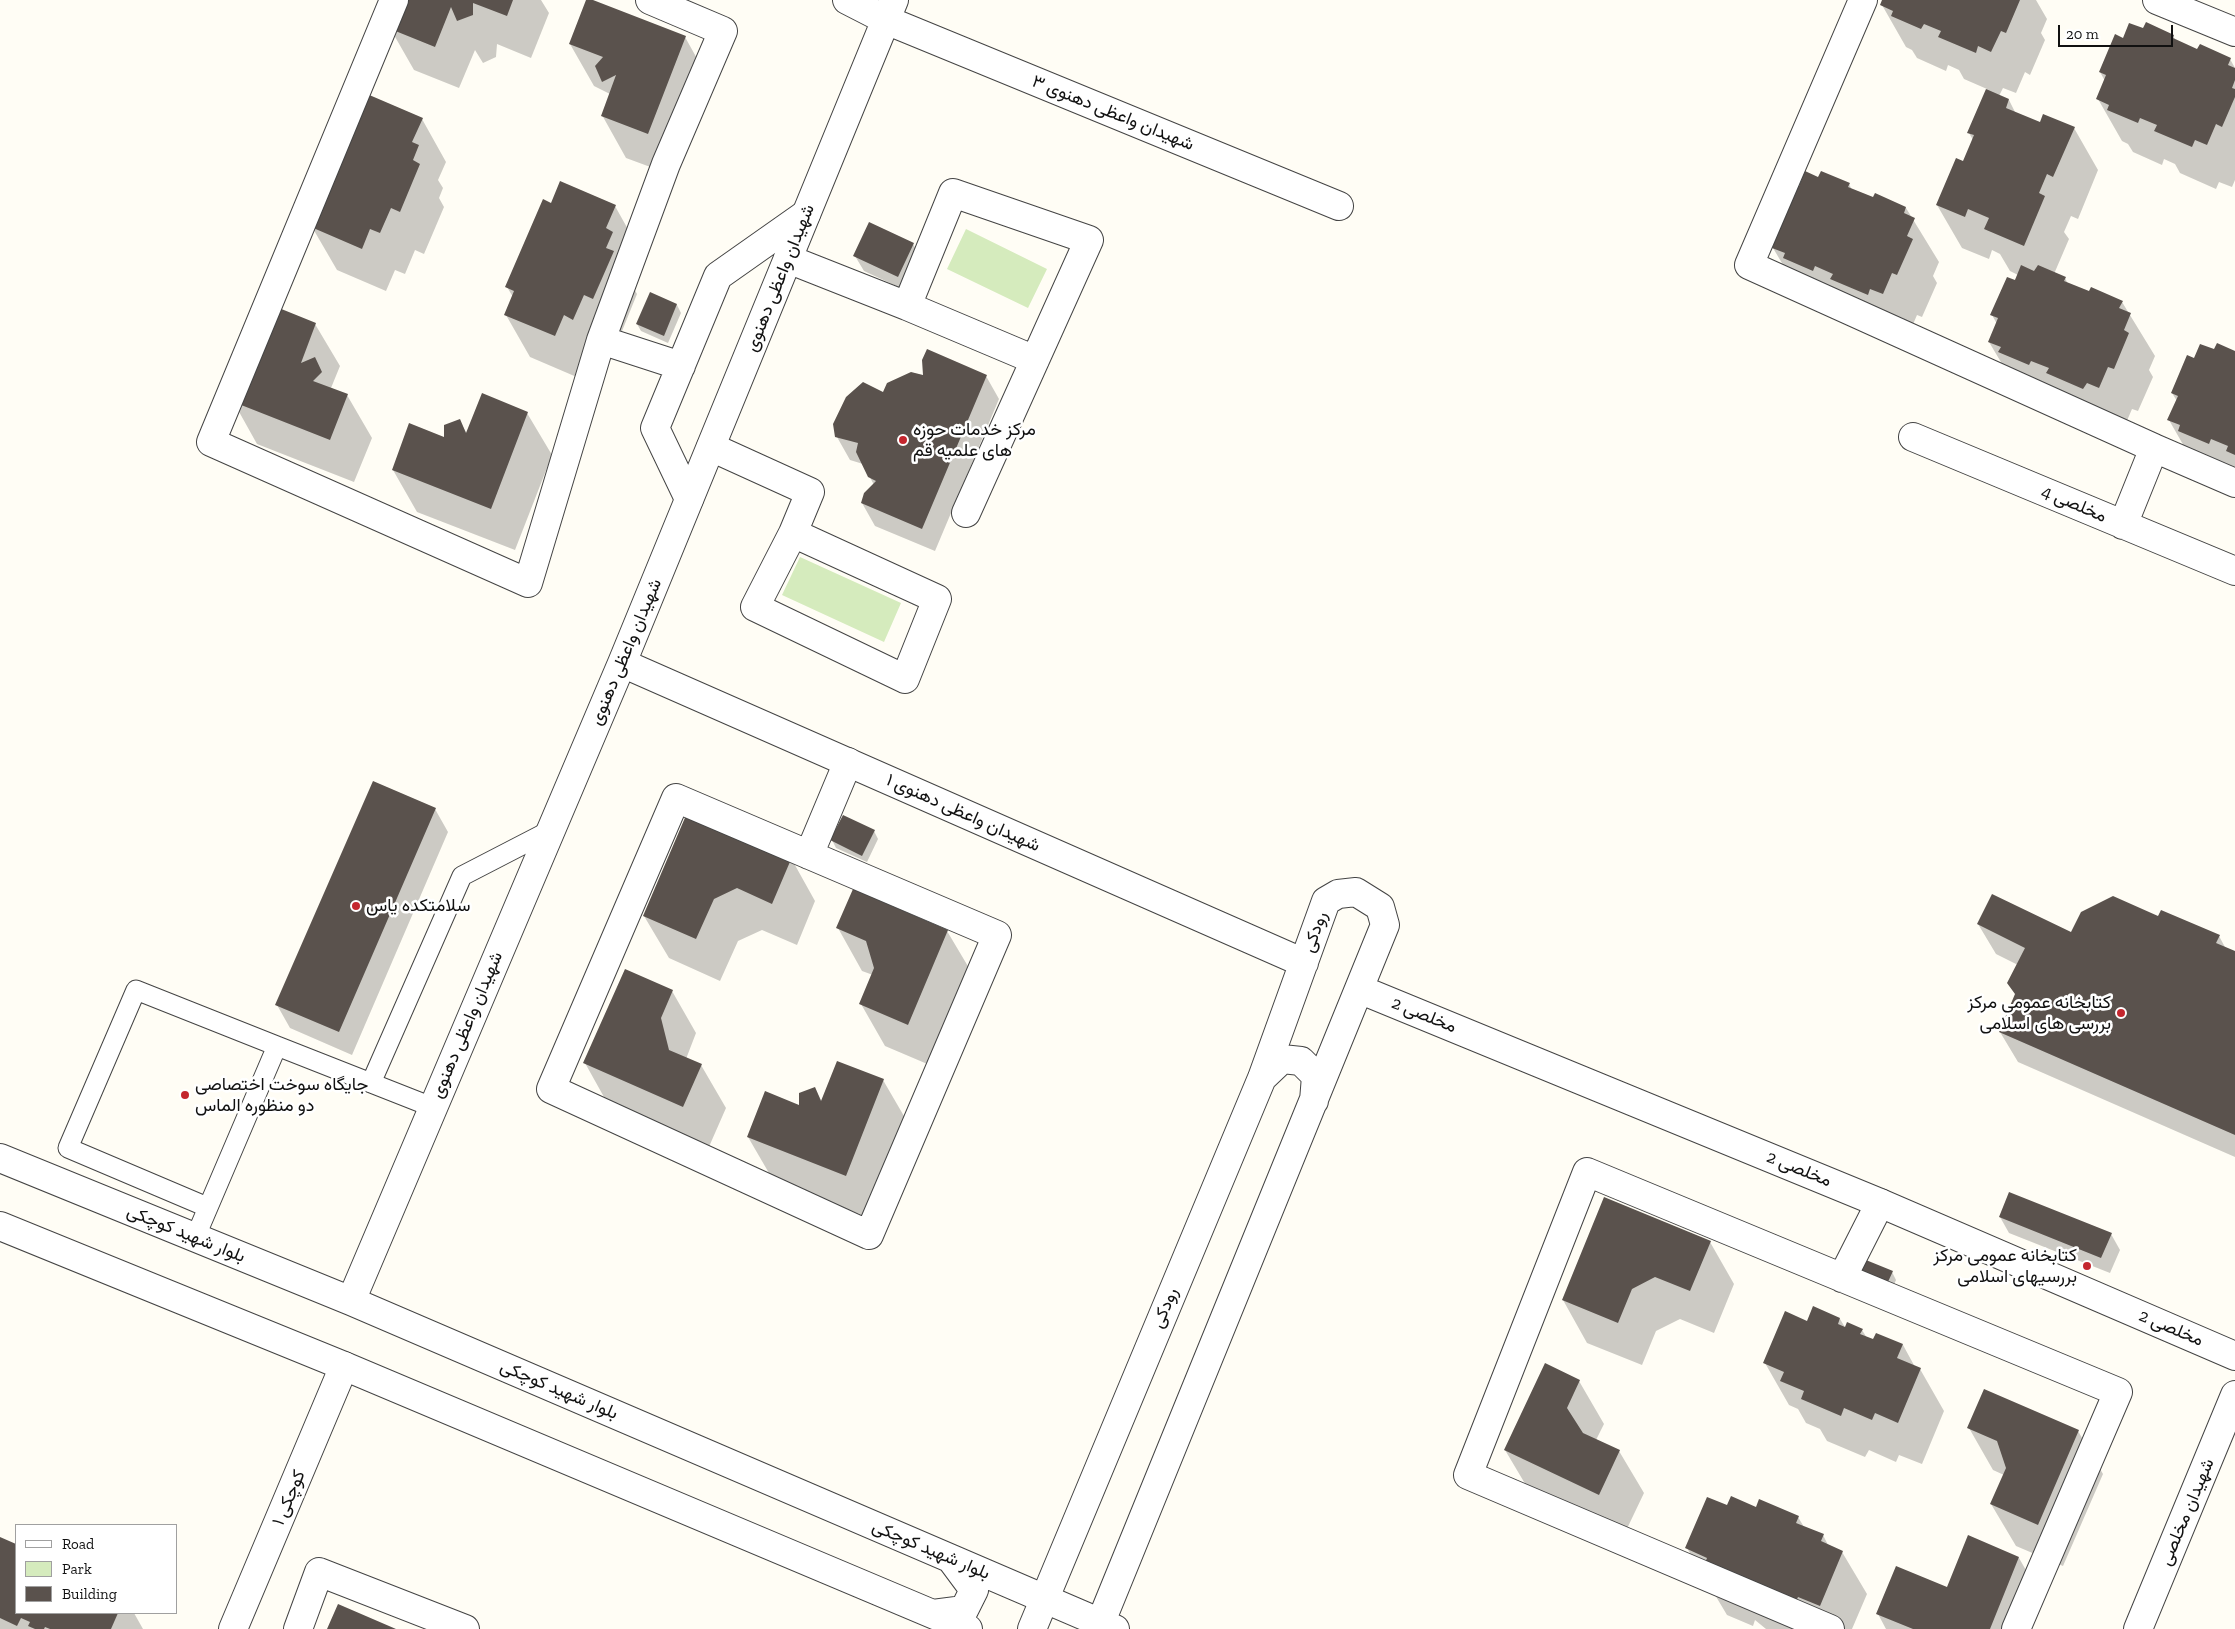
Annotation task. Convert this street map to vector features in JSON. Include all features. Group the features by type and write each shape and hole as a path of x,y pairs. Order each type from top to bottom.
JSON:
{"street":[{"path":"394,0 211,442 528,583 601,340 666,164 723,32 650,0"},
{"name":"شهیدان واعظی دهنوی ۳","path":"847,0 890,10 1340,206"},
{"path":"1863,0 1749,265 2154,448 2235,482"},
{"path":"2157,0 2235,32"},
{"name":"شهیدان واعظی دهنوی","path":"351,1301 622,663 890,10"},
{"path":"907,306 953,193 1089,240 966,513"},
{"path":"689,499 655,428 718,276 806,214"},
{"path":"788,259 907,306 1035,360"},
{"path":"601,340 681,366"},
{"name":"مخلصی 4","path":"1913,437 2235,571"},
{"path":"711,447 810,492 793,533 755,608 905,679 937,599 793,533"},
{"path":"2123,525 2154,448"},
{"name":"شهیدان واعظی دهنوی ۱","path":"622,663 1304,963"},
{"path":"809,854 848,762"},
{"path":"676,798 809,854 997,935 869,1235 551,1089 676,798"},
{"name":"رودکی","path":"1032,1629 1262,1078 1326,901 1338,894 1356,892 1380,907 1385,925 1104,1627"},
{"name":"مخلصی 2","path":"1359,989 1880,1203 2235,1356"},
{"path":"1262,1078 1282,1059 1301,1061 1316,1076 1314,1103"},
{"name":"بلوار شهید کوچکی","path":"0,1158 351,1301 1044,1598 1104,1627"},
{"path":"1830,1629 1468,1475 1588,1172 2118,1392 2016,1629"},
{"path":"1842,1278 1880,1203"},
{"path":"0,1226 344,1366 968,1629"},
{"name":"کوچکی ۱","path":"233,1629 344,1366"},
{"name":"شهیدان مخلصی","path":"2138,1629 2235,1395"},
{"path":"933,1614 964,1610 974,1590 950,1558"},
{"path":"298,1629 319,1572 465,1629"}],"lane":[{"path":"372,1083 462,876 550,830"},
{"path":"207,1208 68,1148 136,990 432,1107"},
{"path":"195,1238 277,1046"}],"green space":[{"path":"966,229 1047,269 1028,308 947,269"},
{"path":"800,557 901,603 884,642 782,595"}],"building":[{"path":"399,0 513,0 507,16 473,3 473,15 457,21 451,7 435,47 388,28"},
{"path":"586,0 593,0 686,36 648,134 601,116 616,75 602,82 595,66 603,57 569,44"},
{"path":"1882,0 2020,0 2006,33 2001,31 1991,52 1978,46 1976,53 1938,37 1941,31 1924,24 1921,29 1891,16 1893,11 1880,5"},
{"path":"2146,22 2174,35 2173,38 2197,49 2200,44 2231,58 2228,65 2235,68 2235,80 2232,88 2235,89 2235,97 2222,127 2216,124 2207,145 2195,140 2192,147 2154,131 2157,125 2140,118 2138,123 2107,110 2109,105 2096,99 2106,75 2099,72 2115,34 2123,38 2129,23 2143,28"},
{"path":"1986,89 2009,99 2006,108 2040,122 2043,114 2075,127 2053,177 2047,174 2039,193 2045,196 2024,246 1984,229 1989,218 1968,209 1965,217 1936,205 1956,158 1963,161 1974,135 1967,133"},
{"path":"367,94 423,118 412,142 419,145 413,160 420,164 400,212 391,208 380,233 370,229 362,249 311,227"},
{"path":"1805,171 1818,177 1821,171 1850,183 1848,187 1873,197 1875,193 1906,207 1904,213 1915,218 1907,236 1913,239 1897,275 1892,273 1883,294 1870,289 1868,295 1830,279 1833,274 1815,266 1813,271 1783,258 1785,253 1772,248 1782,224 1775,221 1791,183 1799,186"},
{"path":"560,181 616,205 606,228 613,232 606,248 614,251 593,299 584,295 573,320 564,315 555,336 504,315 514,291 505,287 543,199 551,203"},
{"path":"869,222 914,243 898,277 853,256"},
{"path":"2021,265 2034,271 2038,265 2066,277 2064,281 2089,291 2091,287 2123,301 2119,308 2131,313 2124,330 2129,333 2114,369 2108,367 2099,388 2087,383 2083,389 2046,373 2049,368 2031,361 2029,365 1998,352 2001,347 1988,342 1998,318 1990,315 2007,277 2015,280"},
{"path":"650,292 677,304 664,336 636,324"},
{"path":"269,304 316,323 301,363 315,357 322,372 313,381 348,394 330,440 231,401"},
{"path":"2217,343 2235,351 2235,455 2226,451 2228,446 2211,439 2209,444 2178,431 2180,425 2167,420 2178,396 2171,393 2187,355 2194,358 2200,344 2214,349"},
{"name":"مرکز خدمات حوزه های علمیه قم","path":"927,349 987,375 922,529 861,503 864,493 876,481 868,477 856,452 858,443 835,437 833,424 846,397 863,382 883,392 887,383 911,372 923,375 922,360"},
{"path":"482,393 528,412 491,509 392,470 409,423 444,437 444,425 460,419 466,433"},
{"name":"سلامتکده یاس","path":"373,781 436,808 339,1032 275,1005"},
{"path":"687,813 792,857 772,904 737,888 714,899 696,939 643,916"},
{"path":"843,815 875,830 862,856 830,840"},
{"path":"853,889 948,930 908,1025 859,1004 874,968 866,941 836,928"},
{"name":"کتابخانه عمومی مرکز بررسی های اسلامی","path":"1992,894 2071,932 2081,912 2113,896 2158,916 2161,910 2220,935 2216,943 2235,951 2235,1135 1999,1032 2015,994 2007,983 2025,948 1977,924"},
{"path":"625,969 673,990 661,1018 669,1050 702,1064 683,1107 583,1063"},
{"path":"837,1061 884,1079 846,1176 747,1137 765,1091 799,1105 799,1093 815,1087 821,1101"},
{"path":"2009,1192 2112,1233 2101,1258 1999,1217"},
{"path":"1604,1197 1711,1241 1690,1291 1655,1277 1632,1289 1618,1323 1562,1300"},
{"path":"1861,1258 1893,1271 1881,1297 1850,1282"},
{"path":"1813,1306 1840,1318 1838,1324 1845,1327 1847,1322 1863,1329 1860,1334 1873,1339 1876,1333 1903,1344 1897,1358 1921,1368 1898,1423 1875,1413 1872,1420 1844,1408 1841,1416 1801,1399 1804,1391 1780,1381 1784,1372 1763,1363 1785,1311 1807,1321"},
{"path":"1545,1363 1580,1380 1567,1408 1583,1433 1620,1450 1599,1495 1504,1450"},
{"path":"1984,1389 2079,1430 2038,1525 1990,1504 2006,1468 1997,1441 1967,1428"},
{"path":"1731,1496 1756,1507 1759,1499 1799,1516 1796,1523 1824,1534 1821,1541 1843,1551 1820,1606 1798,1597 1792,1610 1701,1573 1707,1558 1685,1548 1707,1497 1727,1505"},
{"path":"1968,1535 2019,1557 1990,1629 1913,1629 1876,1614 1896,1566 1947,1587"},
{"path":"0,1537 15,1544 15,1614 118,1614 111,1629 50,1629 45,1627 44,1629 35,1629 28,1626 30,1622 21,1618 17,1626 0,1618"},
{"path":"338,1604 396,1629 327,1629"}],"place":[{"name":"مرکز خدمات حوزه های علمیه قم","path":"903,440"},
{"name":"سلامتکده یاس","path":"356,906"},
{"name":"کتابخانه عمومی مرکز بررسی های اسلامی","path":"2121,1013"},
{"name":"جایگاه سوخت اختصاصی دو منظوره الماس","path":"185,1095"},
{"name":"کتابخانه عمومی مرکز بررسیهای اسلامی","path":"2087,1266"}]}
